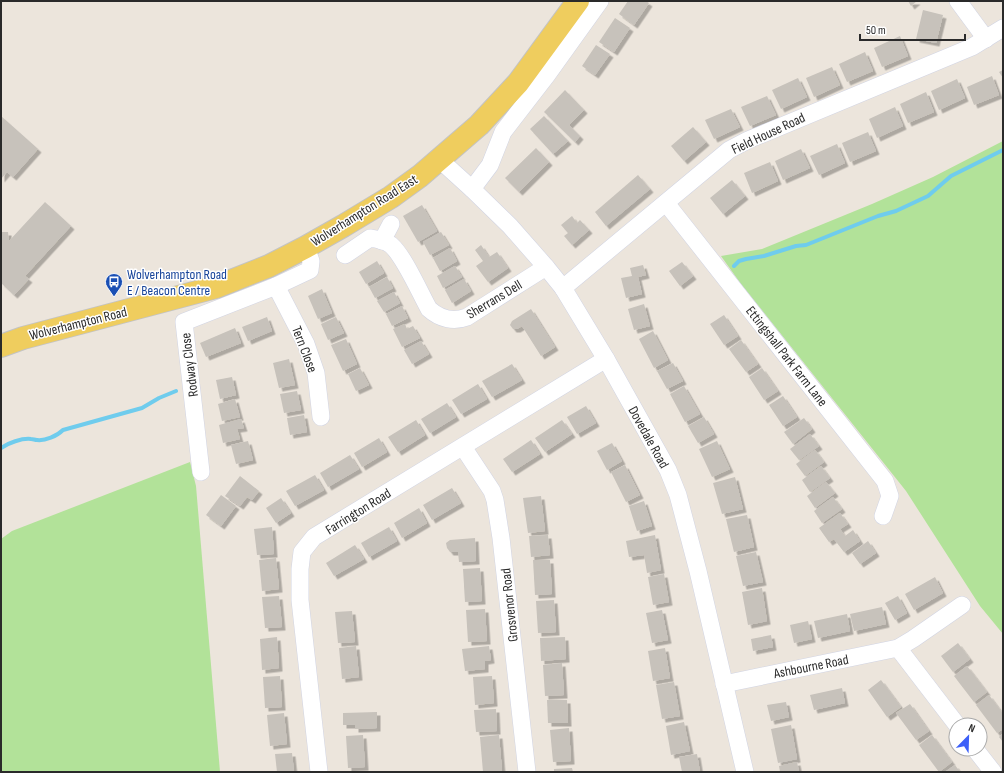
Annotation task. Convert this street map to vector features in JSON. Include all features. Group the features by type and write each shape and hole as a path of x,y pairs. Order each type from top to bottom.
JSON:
{"main road":[{"name":"Wolverhampton Road East","path":"273,276 306,247 391,197 440,160 479,125 523,76 578,1"},
{"name":"Wolverhampton Road","path":"1,346 23,338 216,287 273,276"}],"street":[{"path":"472,189 490,165 503,132 547,76 600,1"},
{"path":"958,1 986,39"},
{"name":"Field House Road","path":"563,288 729,150 748,140 972,47 1003,28"},
{"name":"Dovedale Road","path":"440,160 510,226 563,288 606,359 668,470 678,495 698,571 745,772"},
{"name":"Ettingshall Park Farm Lane","path":"666,203 885,481 890,496 883,516"},
{"path":"345,255 370,238 382,241 391,224"},
{"name":"Sherrans Dell","path":"382,241 390,244 401,258 429,309 434,313 451,320 460,320 467,317 546,267"},
{"name":"Tern Close","path":"273,276 306,344 316,373 321,416"},
{"name":"Rodway Close","path":"201,472 184,322 273,276"},
{"name":"Farrington Road","path":"319,772 300,600 300,569 302,552 314,537 606,359"},
{"name":"Grosvenor Road","path":"463,447 492,491 495,500 501,538 527,772"},
{"name":"Ashbourne Road","path":"724,684 898,648 962,605"},
{"path":"898,648 951,717"},
{"path":"981,757 993,772"}],"green space":[{"path":"1003,141 1003,634 980,606 906,491 741,284 721,256 762,249 872,204 933,177"},
{"path":"190,462 196,486 220,772 1,772 1,539 12,531"}],"building":[{"path":"628,1 646,1 649,3 634,25 619,14"},
{"path":"908,1 917,1 911,6"},
{"path":"923,10 943,15 936,43 916,39"},
{"path":"615,18 630,28 614,52 599,42"},
{"path":"900,36 908,56 882,67 874,48"},
{"path":"596,45 610,54 595,75 582,66"},
{"path":"865,52 873,71 847,82 839,64"},
{"path":"832,67 840,85 814,97 806,78"},
{"path":"1003,70 1003,78 999,72"},
{"path":"992,76 999,95 974,105 967,87"},
{"path":"798,78 807,97 781,109 772,90"},
{"path":"957,79 965,98 939,110 931,91"},
{"path":"565,90 584,110 569,125 580,136 575,142 544,112"},
{"path":"926,92 934,112 908,123 900,104"},
{"path":"767,96 776,115 750,126 741,107"},
{"path":"895,107 903,126 877,138 869,119"},
{"path":"731,109 740,127 714,139 705,120"},
{"path":"1,116 38,149 13,177 7,172 1,179"},
{"path":"544,116 568,141 553,154 530,129"},
{"path":"693,127 706,142 684,161 671,146"},
{"path":"868,132 876,151 850,162 842,143"},
{"path":"837,144 845,163 819,175 810,156"},
{"path":"536,148 549,162 519,192 505,178"},
{"path":"801,149 810,168 783,180 775,161"},
{"path":"770,162 778,181 752,193 744,173"},
{"path":"638,175 650,189 606,226 595,212"},
{"path":"732,180 745,196 723,214 710,198"},
{"path":"45,202 71,226 25,276 29,279 14,295 1,283 1,232 8,232 9,241"},
{"path":"422,205 437,231 418,242 403,216"},
{"path":"572,216 577,223 580,220 589,230 572,245 564,236 568,233 561,225"},
{"path":"441,232 449,245 430,255 423,242"},
{"path":"481,245 489,257 497,252 508,268 488,282 476,266 483,261 475,250"},
{"path":"450,248 457,261 440,271 433,258"},
{"path":"377,261 384,273 366,284 359,272"},
{"path":"682,262 693,276 680,286 669,271"},
{"path":"643,265 646,275 638,277 642,294 626,298 621,278 632,276 630,268"},
{"path":"455,266 462,277 443,288 437,276"},
{"path":"387,277 393,288 375,298 369,287"},
{"path":"464,279 471,291 452,303 445,290"},
{"path":"322,289 332,313 318,319 308,296"},
{"path":"394,292 400,303 384,312 377,301"},
{"path":"644,304 650,326 634,330 628,309"},
{"path":"402,306 408,318 392,326 386,314"},
{"path":"531,309 555,347 541,356 522,326 517,329 513,329 510,325 512,321"},
{"path":"724,315 738,336 724,345 710,324"},
{"path":"267,317 272,331 248,341 242,327"},
{"path":"336,317 344,333 328,340 321,324"},
{"path":"405,324 407,329 413,326 420,338 402,347 393,329"},
{"path":"235,328 241,343 206,357 200,343"},
{"path":"653,331 668,360 654,368 639,339"},
{"path":"346,339 357,364 343,371 331,345"},
{"path":"741,340 758,364 746,372 729,349"},
{"path":"421,341 429,354 412,364 404,350"},
{"path":"289,359 295,385 279,388 273,363"},
{"path":"673,363 683,381 667,389 657,371"},
{"path":"512,364 522,380 492,397 482,381"},
{"path":"360,368 369,385 356,391 348,374"},
{"path":"762,368 778,391 764,400 749,377"},
{"path":"232,377 236,395 220,399 216,380"},
{"path":"478,384 487,399 461,414 452,400"},
{"path":"684,386 700,414 685,422 670,394"},
{"path":"297,391 301,410 284,413 280,394"},
{"path":"783,396 797,417 783,426 769,405"},
{"path":"235,399 240,417 222,421 218,404"},
{"path":"447,403 456,417 430,433 421,419"},
{"path":"586,406 596,423 577,434 567,417"},
{"path":"304,415 307,432 290,435 287,418"},
{"path":"704,417 714,434 698,443 688,426"},
{"path":"804,418 812,429 793,444 784,432"},
{"path":"241,419 244,428 237,429 240,439 223,443 219,425"},
{"path":"416,420 425,435 398,452 388,437"},
{"path":"562,420 572,434 545,452 535,438"},
{"path":"810,434 819,446 799,460 790,449"},
{"path":"379,438 387,452 362,467 354,453"},
{"path":"531,440 540,454 512,472 503,459"},
{"path":"248,441 253,460 236,464 231,445"},
{"path":"717,441 730,469 712,477 699,449"},
{"path":"612,443 622,461 607,470 597,451"},
{"path":"815,450 824,462 805,476 796,464"},
{"path":"350,455 359,469 328,487 320,473"},
{"path":"625,465 640,495 626,502 611,472"},
{"path":"821,466 830,478 810,492 802,480"},
{"path":"315,475 324,490 295,506 286,491"},
{"path":"240,476 259,491 252,500 247,497 240,506 225,496"},
{"path":"735,477 743,509 722,514 713,483"},
{"path":"826,482 835,493 815,508 807,496"},
{"path":"452,488 461,503 432,520 423,505"},
{"path":"221,495 236,506 221,526 206,515"},
{"path":"541,496 545,531 528,533 523,498"},
{"path":"833,497 842,509 822,523 814,511"},
{"path":"281,498 291,513 276,523 266,508"},
{"path":"644,501 652,526 637,531 629,506"},
{"path":"419,508 427,523 402,538 394,523"},
{"path":"840,513 848,524 840,529 845,536 853,530 860,541 844,552 834,539 829,542 819,528"},
{"path":"747,515 754,547 734,552 726,519"},
{"path":"272,527 274,554 257,555 254,529"},
{"path":"389,527 397,541 369,557 361,543"},
{"path":"548,535 550,555 531,557 529,536"},
{"path":"655,535 661,570 647,573 644,555 629,557 626,541"},
{"path":"475,538 476,561 459,562 458,552 450,552 447,548 446,543 450,540"},
{"path":"868,541 876,553 860,564 852,553"},
{"path":"355,545 364,559 334,576 326,563"},
{"path":"756,552 763,582 743,586 736,556"},
{"path":"276,558 279,589 262,591 259,560"},
{"path":"533,560 550,560 552,594 535,595"},
{"path":"480,568 482,601 465,602 463,569"},
{"path":"664,574 669,602 653,605 648,577"},
{"path":"935,577 943,593 914,610 905,594"},
{"path":"762,588 767,621 748,625 742,592"},
{"path":"279,596 282,627 265,628 262,597"},
{"path":"898,596 907,613 895,620 885,603"},
{"path":"554,600 556,632 538,633 536,601"},
{"path":"882,607 886,624 854,631 850,614"},
{"path":"485,609 487,641 468,642 466,610"},
{"path":"662,610 668,640 652,643 646,613"},
{"path":"352,611 355,642 338,643 335,612"},
{"path":"847,614 850,631 818,638 814,621"},
{"path":"808,621 812,639 794,643 790,625"},
{"path":"771,635 773,647 753,651 751,639"},
{"path":"277,637 279,668 262,670 260,639"},
{"path":"565,637 566,659 541,661 540,638"},
{"path":"958,643 970,659 953,672 941,656"},
{"path":"356,646 359,677 342,679 339,648"},
{"path":"489,646 491,660 485,661 485,669 465,671 462,649"},
{"path":"665,648 670,678 653,681 648,651"},
{"path":"562,663 564,695 545,696 543,665"},
{"path":"967,666 987,692 974,702 954,676"},
{"path":"280,676 282,707 265,708 263,677"},
{"path":"492,676 494,703 475,705 473,677"},
{"path":"881,680 901,707 887,717 868,690"},
{"path":"674,682 680,716 662,719 656,685"},
{"path":"842,688 845,703 814,710 810,695"},
{"path":"989,695 1003,714 1003,729 997,733 988,721 988,717 985,717 976,705"},
{"path":"547,700 567,700 568,723 548,723"},
{"path":"786,702 789,717 771,721 767,705"},
{"path":"910,704 929,731 916,740 896,713"},
{"path":"496,709 497,731 476,732 474,710"},
{"path":"377,712 377,728 355,729 355,725 343,725 343,713"},
{"path":"284,713 287,744 270,746 267,715"},
{"path":"684,722 690,751 671,755 666,726"},
{"path":"791,725 797,759 778,763 771,729"},
{"path":"569,728 571,761 553,762 550,730"},
{"path":"1003,733 1003,742 999,737"},
{"path":"363,735 365,767 348,768 346,736"},
{"path":"499,735 502,771 483,772 480,737"},
{"path":"932,735 952,762 939,772 919,745"},
{"path":"292,753 294,772 277,772 275,754"},
{"path":"697,754 700,772 682,772 679,757"},
{"path":"797,762 799,772 780,772 779,766"},
{"path":"955,765 960,772 945,772"},
{"path":"572,768 573,772 554,772 554,769"}],"waterway":[{"path":"734,266 739,261 764,256 796,246 806,245 878,216 896,211 928,196 951,176 1003,150"},
{"path":"1,448 19,440 40,440 51,438 63,430 142,408 159,398 176,391"}],"place":[{"name":"Wolverhampton Road E / Beacon Centre","path":"114,297"}]}
